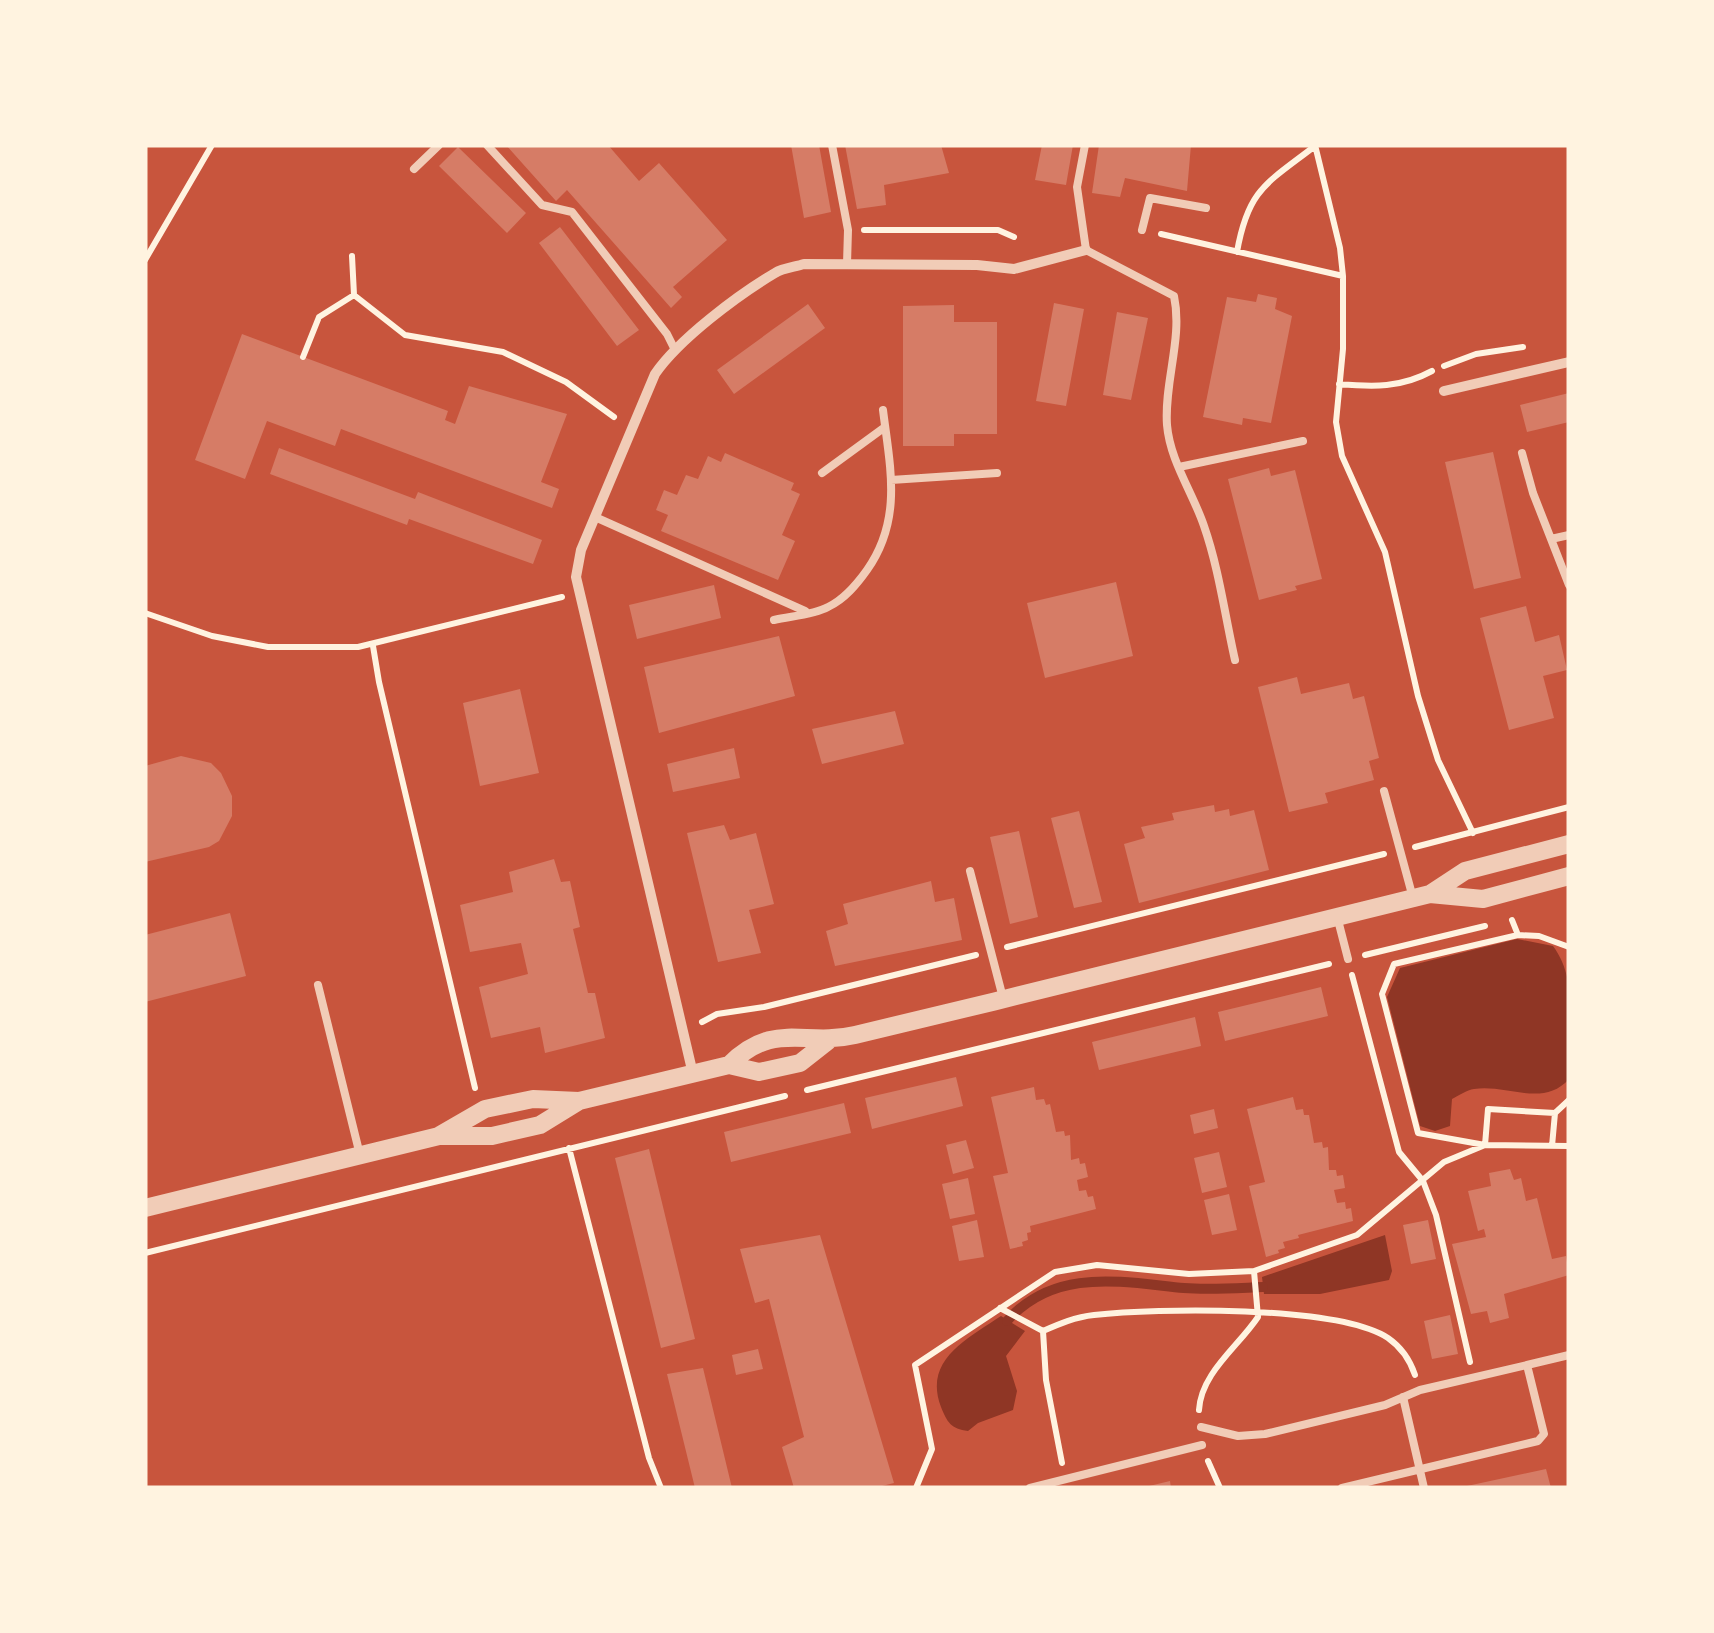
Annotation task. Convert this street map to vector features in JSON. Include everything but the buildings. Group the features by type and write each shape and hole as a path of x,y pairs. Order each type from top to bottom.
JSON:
{"street":[{"path":"693,1074 576,577 595,517 656,374 675,350 778,271 804,264 976,265 1014,269 1086,250"},
{"path":"1444,391 1569,362"},
{"path":"1421,896 1465,871 1569,844"},
{"path":"438,1136 486,1109 532,1099 579,1100 729,1065 759,1072 800,1063 828,1041 1337,916 1421,896 1482,899 1569,876"},
{"path":"729,1065 749,1046 772,1039 794,1034 828,1041"},
{"path":"145,1208 438,1136 492,1136 540,1125 579,1100"}],"lane":[{"path":"414,169 440,145"},
{"path":"487,145 542,205 572,212 667,334 675,350"},
{"path":"832,145 848,230 847,264"},
{"path":"1085,145 1077,188 1086,250 1174,296 1179,318 1169,367 1167,428 1204,526 1234,660"},
{"path":"1142,230 1150,198 1206,208"},
{"path":"774,620 827,608 855,587 876,558 891,517 883,410"},
{"path":"822,472 885,427"},
{"path":"1179,468 1303,441"},
{"path":"1522,453 1569,585"},
{"path":"891,480 997,472"},
{"path":"595,517 808,612"},
{"path":"1551,539 1569,535"},
{"path":"1384,790 1399,851 1421,896"},
{"path":"970,872 1003,999"},
{"path":"1337,916 1348,959"},
{"path":"318,984 360,1156"},
{"path":"1201,1427 1238,1436 1265,1434 1385,1405 1420,1390 1569,1355"},
{"path":"1342,1488 1538,1441 1544,1434 1528,1365"},
{"path":"1403,1397 1424,1488"},
{"path":"1030,1488 1202,1445"}],"path":[{"path":"145,260 212,145"},
{"path":"1236,252 1245,212 1257,194 1315,145 1343,276 1343,349 1336,422 1342,456 1385,552 1418,696 1438,760 1474,832"},
{"path":"848,230 998,230 1014,237"},
{"path":"1142,230 1343,276"},
{"path":"352,256 354,295"},
{"path":"303,357 319,317 354,295"},
{"path":"354,295 406,334 503,352 566,382 631,430"},
{"path":"145,613 212,636 268,647 373,646 578,593"},
{"path":"373,646 378,682 477,1095"},
{"path":"682,1030 717,1014 764,1007 1569,807"},
{"path":"145,1252 1528,916"},
{"path":"1512,920 1518,935"},
{"path":"1394,964 1518,935 1539,936 1569,946"},
{"path":"1390,949 1394,964 1382,994 1418,1133 1485,1145 1569,1146"},
{"path":"1348,959 1398,1152 1423,1182 1436,1216 1473,1377"},
{"path":"1552,1146 1555,1114 1569,1100"},
{"path":"916,1488 932,1449 916,1366 1055,1272 1097,1265 1188,1274 1254,1271 1357,1235 1444,1162 1479,1151 1485,1145 1488,1108 1555,1114"},
{"path":"569,1148 648,1458 661,1488"},
{"path":"1201,1427 1200,1393 1250,1330 1258,1308 1254,1271"},
{"path":"999,1307 1043,1331 1093,1315 1258,1308 1332,1320 1367,1328 1390,1340 1410,1360 1420,1390"},
{"path":"1043,1331 1057,1440"},
{"path":"1202,1445 1220,1488"}],"shaded area":[{"path":"1517,939 1553,946 1567,976 1571,1010 1569,1079 1559,1088 1536,1094 1471,1090 1452,1099 1450,1126 1435,1131 1420,1126 1387,997 1400,968"},
{"path":"1385,1235 1392,1271 1389,1280 1320,1294 1264,1294 1262,1277"},
{"path":"1001,1316 1025,1331 1006,1356 1017,1391 1013,1410 978,1423 968,1431 957,1429 941,1407 938,1376 952,1352"}],"waterway":[{"path":"1007,1321 1026,1304 1067,1285 1113,1282 1194,1289 1263,1287"}]}
